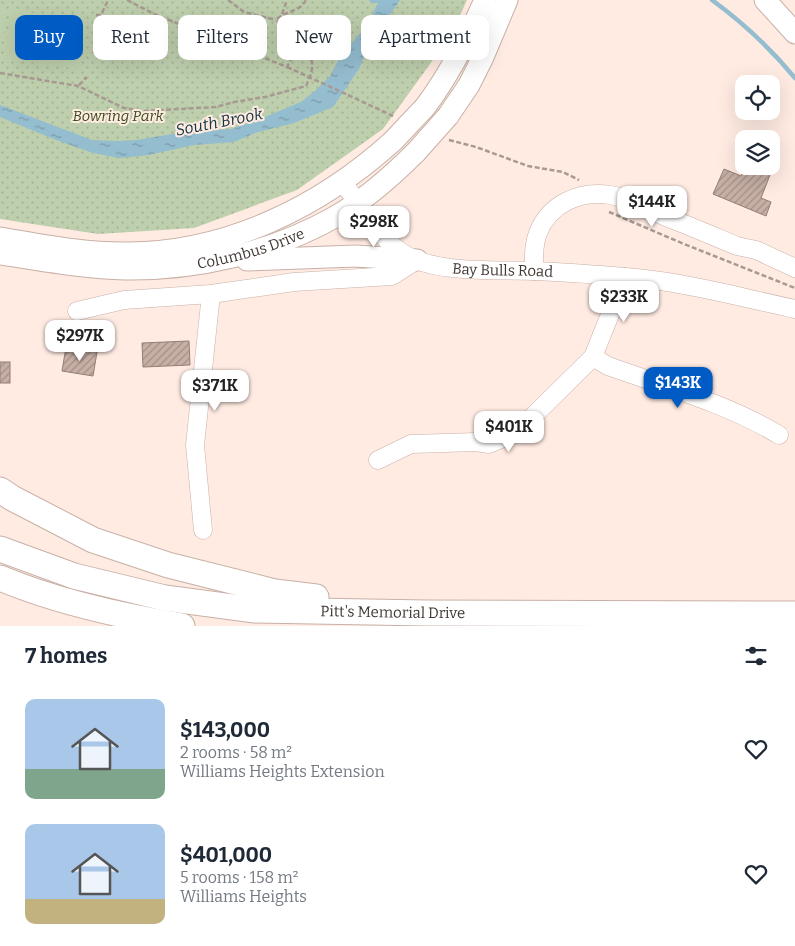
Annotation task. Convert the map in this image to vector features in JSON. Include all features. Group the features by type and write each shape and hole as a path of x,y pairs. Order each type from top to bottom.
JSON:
{"highway":[{"path":"0,490 93,540 168,565 275,592 427,613"},
{"name":"Pitt's Memorial Drive","path":"0,549 74,576 165,598 255,610 427,613 795,614"},
{"path":"0,578 75,603 182,626"},
{"path":"0,597 90,618 135,626"}],"main road":[{"name":"Columbus Drive","path":"0,238 94,251 128,253 167,251 207,243 263,226 343,182 393,141 425,107 441,86 454,65 485,0"},
{"name":"Columbus Drive","path":"0,254 72,264 124,268 188,265 260,250 333,218 387,181 448,116 469,85 507,0"},
{"path":"765,0 795,33"},
{"path":"220,259 252,261 356,256 417,260"}],"street":[{"name":"Bay Bulls Road","path":"343,182 390,242 401,252 417,260 442,266 476,270 534,271 625,277 687,286 795,309"},
{"path":"534,271 535,244 545,220 566,201 576,197 600,194 624,199 737,246 756,250 795,268"},
{"path":"77,311 124,300 211,294 294,282 392,276 417,260"},
{"path":"378,460 411,444 476,442 489,444 517,432 593,357 625,277"},
{"path":"203,530 196,445 211,294"},
{"path":"593,357 608,366 762,424 779,436"}],"path":[{"path":"101,15 108,0"},
{"path":"128,0 154,14 287,67 348,95"},
{"path":"228,0 244,12 276,20 282,14 286,0"},
{"path":"282,14 298,10 306,0"},
{"path":"287,67 290,60"},
{"path":"0,73 78,86 124,108 144,111 216,107 234,102 265,98 306,86 312,72 312,60"},
{"path":"78,86 86,80 84,78"},
{"path":"450,141 476,147 528,166 563,172 579,180"},
{"path":"606,210 684,244 795,288"}],"green space":[{"name":"Bowring Park","path":"0,0 467,0 460,15 361,15 361,60 433,60 383,129 297,190 194,228 98,234 0,219"},
{"path":"0,8 6,9 0,57"},
{"path":"11,10 34,13 34,15 15,15 15,60 4,59"},
{"path":"83,19 87,20 83,53"},
{"path":"31,60 54,60 53,65 31,62"},
{"path":"59,60 82,60 81,69 58,66"}],"water":[{"path":"369,0 400,0 390,15 372,15 378,3 371,3"},
{"path":"361,32 361,60 363,60 359,69 333,107 294,123 258,132 234,142 194,145 149,155 120,158 93,153 0,117 0,105 92,140 137,140 184,132 231,129 301,102 330,76 338,60 351,60 351,44"}],"building":[{"path":"724,169 741,176 770,175 761,198 771,202 766,216 713,194"},
{"path":"189,341 190,365 143,367 142,343"},
{"path":"66,347 97,352 93,376 62,371"},
{"path":"0,362 10,362 10,383 0,383"}],"waterway":[{"path":"712,0 756,36 795,78"}],"water label":[{"name":"South Brook","path":"219,122"}]}
